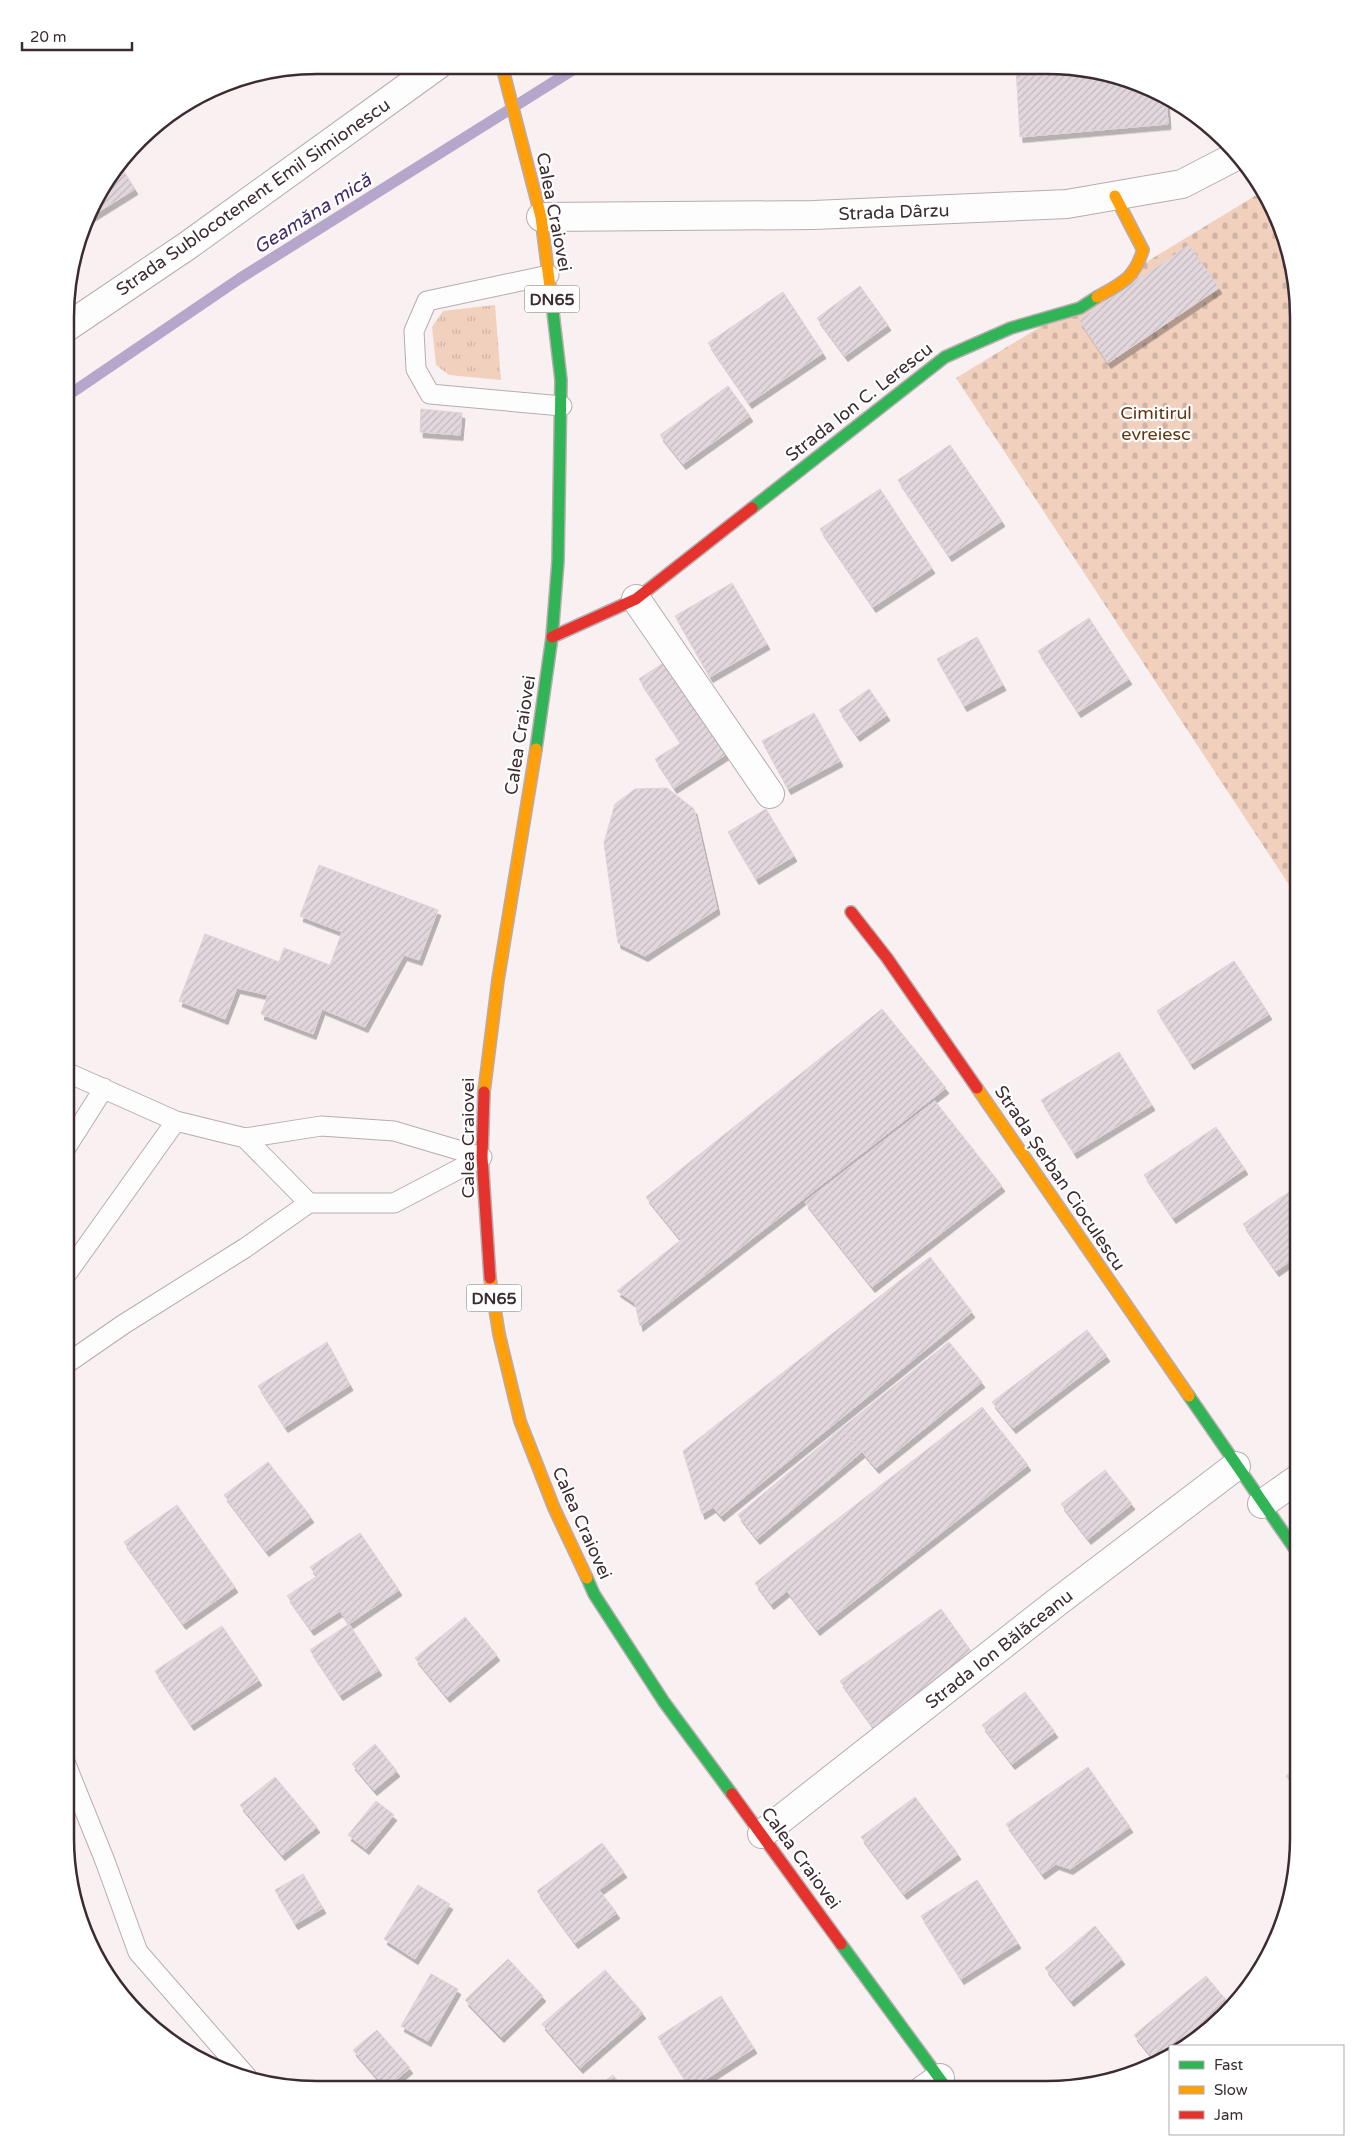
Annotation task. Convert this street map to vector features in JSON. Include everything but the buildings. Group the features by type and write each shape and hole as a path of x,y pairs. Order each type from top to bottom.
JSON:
{"main road":[{"name":"Calea Craiovei","path":"504,74 522,137 541,217 561,380 562,406 558,561 552,636 540,732 486,1062 482,1156 488,1262 499,1334 520,1421 554,1508 594,1594 664,1702 762,1834 934,2081"},
{"name":"Strada Ion C. Lerescu","path":"552,636 636,599 945,357 1011,328 1080,308 1129,278 1139,263 1143,250 1115,196"},
{"name":"Strada Șerban Cioculescu","path":"851,912 887,958 1290,1544"}],"street":[{"name":"Strada Sublocotenent Emil Simionescu","path":"74,322 187,246 426,74"},
{"name":"Strada Dârzu","path":"541,217 814,215 1067,204 1182,184 1231,158"},
{"path":"636,599 770,794"},
{"name":"Strada Ion Bălăceanu","path":"762,1834 1056,1603 1236,1466"},
{"path":"1262,1504 1290,1484"}],"lane":[{"path":"549,274 427,301 414,331 416,368 430,394 562,406"},
{"path":"74,1075 176,1120 246,1138 321,1126 394,1131 482,1156"},
{"path":"74,1135 104,1088"},
{"path":"74,1264 176,1120"},
{"path":"246,1138 309,1203"},
{"path":"74,1358 124,1324 246,1248 309,1203 394,1203 482,1156"},
{"path":"74,1784 105,1861 138,1952 239,2068"}],"green space":[{"name":"Cimitirul evreiesc","path":"1258,195 1272,224 1282,254 1290,301 1290,886 956,378"},
{"path":"495,305 501,380 449,375 436,365 432,327 443,311"}],"waterway":[{"name":"Geamăna mică","path":"74,391 239,279 566,74"}],"traffic: fast":[{"path":"536,749 552,637 558,561 561,380 551,295"},
{"path":"752,508 945,357 1011,328 1080,308 1097,297"},
{"path":"1189,1396 1290,1542"},
{"path":"587,1578 594,1594 664,1702 732,1794"},
{"path":"841,1944 941,2081"}],"traffic: slow":[{"path":"504,74 541,217 551,295"},
{"path":"1097,297 1113,288 1131,274 1136,268 1143,250 1115,196"},
{"path":"484,1092 498,980 536,749"},
{"path":"977,1088 1189,1396"},
{"path":"490,1278 499,1334 520,1421 554,1508 587,1578"}],"traffic: jam":[{"path":"552,637 636,599 752,508"},
{"path":"851,912 887,958 977,1088"},
{"path":"484,1092 482,1157 490,1278"},
{"path":"732,1794 841,1944"}]}
